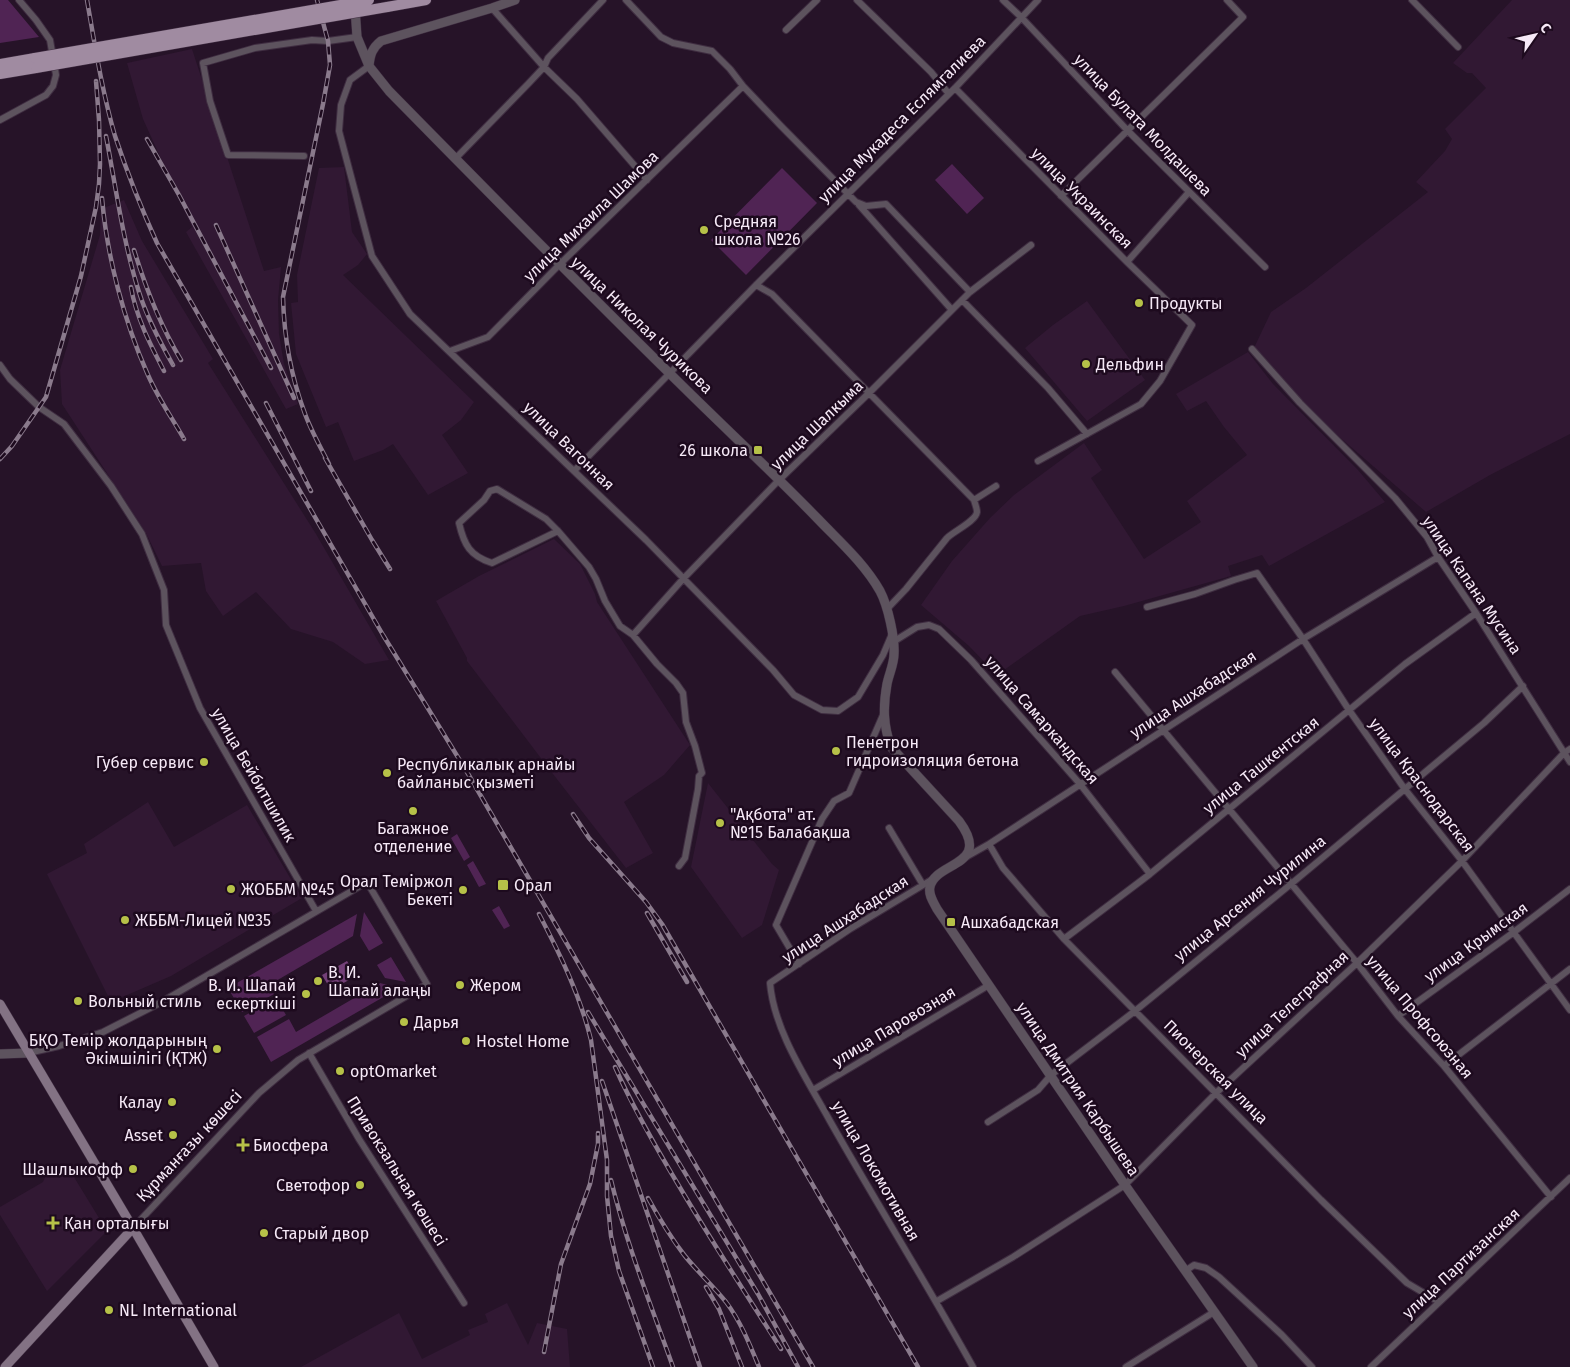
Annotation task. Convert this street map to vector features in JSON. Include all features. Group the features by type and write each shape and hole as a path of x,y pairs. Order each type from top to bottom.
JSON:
{"main road":[{"path":"0,74 36,63 369,0"},
{"path":"0,64 36,63 426,0"},
{"path":"0,1004 134,1228 214,1367"},
{"name":"Құрманғазы көшесі","path":"5,1367 134,1228"}],"street":[{"path":"0,120 46,95 53,86 56,75 50,40 19,0"},
{"name":"улица Николая Чурикова","path":"354,0 357,38 369,66 388,91 559,265 858,559 876,585 887,609 893,637 895,652 887,684 884,713 885,732 891,747 960,821 967,831 970,840 965,858"},
{"path":"304,156 228,155 210,101 203,63 255,48 312,40 328,41 357,38 371,42 381,41 515,0"},
{"path":"456,159 603,0"},
{"path":"626,0 661,37 673,43 712,51 730,69 743,86 856,202 952,310"},
{"path":"786,30 817,0"},
{"path":"857,0 930,72 949,94"},
{"name":"улица Булата Молдашева","path":"1003,0 1128,131 1265,267"},
{"name":"улица Мукадеса Еслямгалиева","path":"575,470 756,285 955,88 1038,0"},
{"path":"1061,196 1243,17 1227,0"},
{"path":"1412,0 1458,47"},
{"path":"492,8 544,66 577,99 647,180"},
{"path":"369,66 372,50 381,41"},
{"name":"улица Вагонная","path":"369,66 350,80 342,105 339,131 372,256 410,314 646,540 682,579 773,670 794,695 822,710 838,710 858,697 893,637"},
{"name":"улица Михаила Шамова","path":"450,351 488,337 559,265 743,86"},
{"name":"улица Украинская","path":"955,88 1127,262 1192,324 1160,381 1141,404 1087,434"},
{"path":"1127,262 1189,192"},
{"path":"856,202 866,206 886,204 970,292"},
{"name":"улица Шалкыма","path":"633,635 682,579 779,480 970,292 1031,245"},
{"path":"756,285 772,294 974,500 977,512 975,518 947,538 906,589 887,609"},
{"path":"962,300 1048,388 1087,434 1038,461"},
{"name":"улица Капана Мусина","path":"1252,348 1300,403 1395,498 1427,537 1438,557 1567,751 1570,762"},
{"name":"улица Бейбитшилик","path":"0,365 10,379 39,407 64,424 111,486 142,534 164,590 166,625 200,708 316,912"},
{"path":"974,500 996,486"},
{"path":"558,531 492,563 480,559 471,551 459,523 490,492 497,489 546,519 558,531 589,567 596,579 604,601 620,626 633,635 676,683 682,693 686,722 702,773 699,776 685,858 679,866"},
{"name":"улица Ашхабадская","path":"965,858 1303,639 1438,557"},
{"name":"улица Краснодарская","path":"1148,606 1195,594 1257,574 1404,788 1462,861 1570,1010"},
{"name":"улица Ташкентская","path":"1064,939 1150,874 1405,664 1476,613"},
{"name":"улица Самаркандская","path":"893,637 917,627 929,625 939,629 971,660 1080,784 1150,874"},
{"name":"улица Профсоюзная","path":"1115,672 1357,963 1398,1016 1444,1066 1551,1197"},
{"name":"улица Арсения Чурилина","path":"988,1122 1038,1090 1051,1075 1134,1011 1291,884 1484,723 1523,686"},
{"path":"799,964 776,925 822,820 834,801 849,793 884,713"},
{"name":"улица Телеграфная","path":"937,1301 1013,1258 1125,1185 1216,1093 1357,963 1462,861 1567,751"},
{"path":"888,828 923,885"},
{"name":"Пионерская улица","path":"989,844 1004,868 1064,939 1134,1011 1321,1200 1407,1283 1439,1302"},
{"path":"934,878 965,858"},
{"name":"улица Ашхабадская","path":"770,983 934,878"},
{"name":"улица Дмитрия Карбышева","path":"934,878 930,888 931,897 938,909 1125,1185 1253,1367"},
{"name":"Құрманғазы көшесі","path":"134,1228 258,1093 298,1060 427,984 367,882 316,912"},
{"name":"улица Крымская","path":"1398,1016 1514,932 1570,888"},
{"path":"0,1054 28,1053 59,1046 103,1032 158,1004 316,912"},
{"path":"1444,1066 1570,969"},
{"name":"улица Локомотивная","path":"770,983 772,999 782,1033 872,1195 937,1301 973,1367"},
{"name":"улица Паровозная","path":"813,1090 989,985"},
{"name":"Привокзальная көшесі","path":"309,1053 359,1138 464,1303"},
{"name":"улица Партизанская","path":"1371,1367 1570,1178"},
{"path":"1186,1271 1194,1265 1206,1268 1219,1277 1282,1335 1312,1367"},
{"path":"1126,1367 1214,1312"}],"shaded area":[{"path":"0,0 8,0 39,37 0,43"},
{"path":"1512,0 1570,0 1570,434 1490,475 1426,512 1313,414 1254,348 1271,312 1306,288 1428,192 1416,182 1445,151 1452,139 1445,129 1486,88 1472,73 1467,73 1453,63"},
{"path":"192,49 264,271 281,267 278,300 279,334 284,364 298,404 286,409 186,232 192,227 143,119 127,63"},
{"path":"952,164 984,198 967,214 935,180"},
{"path":"344,167 352,232 367,254 358,265 343,275 474,402 461,420 442,435 468,473 428,495 393,444 383,450 354,461 338,422 326,427 296,354 291,303 298,302 297,275 319,168"},
{"path":"782,168 817,203 746,275 711,240"},
{"path":"124,200 142,241 213,359 208,363 316,534 389,660 365,664 333,642 291,629 256,592 223,616 206,591 201,563 162,566 146,533 62,404 60,370 100,235 101,209"},
{"name":"Дельфин","path":"1087,301 1145,380 1087,421 1025,348"},
{"path":"1248,352 1273,384 1358,470 1385,502 1269,566 1262,555 1228,566 1231,576 1124,606 1080,616 997,675 969,646 921,605 952,561 990,518 1014,495 1084,443 1102,470 1091,478 1144,559 1201,522 1187,501 1247,455 1206,401 1187,411 1176,394"},
{"path":"554,539 580,564 597,602 690,745 664,775 624,802 653,853 626,868 467,661 436,601 479,576"},
{"name":"\"Ақбота\" ат. №15 Балабақша","path":"708,783 772,864 779,870 762,925 742,938 691,867"},
{"path":"148,802 174,847 247,805 302,898 171,976 111,1002 47,874 87,853 84,844"},
{"path":"457,834 470,857 464,861 451,838"},
{"path":"473,861 486,884 479,887 467,865"},
{"path":"499,906 510,926 504,929 492,910"},
{"path":"364,912 383,943 369,951 360,936"},
{"path":"357,914 353,936 269,985 274,994 242,1012 228,988"},
{"path":"391,957 406,982 385,978 377,965"},
{"path":"347,961 356,976 331,990 322,975"},
{"path":"380,983 399,988 271,1062 257,1037 289,1019 296,1032"},
{"path":"276,998 286,1015 254,1033 244,1016"},
{"name":"Қан орталығы","path":"66,1164 107,1231 47,1291 0,1215 0,1207 43,1182 45,1177"},
{"path":"507,1303 528,1345 537,1323 567,1329 570,1367 301,1367 399,1313 422,1359 470,1335 468,1330 488,1322 485,1314"}],"railway":[{"path":"87,0 110,119 134,190 157,243 383,635 467,772 813,1367"},
{"path":"317,0 328,41 330,65 283,297 286,340 291,369 309,424 329,464"},
{"path":"0,459 12,446 46,397 81,276 99,184 99,120 96,81"},
{"path":"106,136 133,273 142,302 173,365"},
{"path":"147,139 271,368"},
{"path":"102,198 112,266 131,333 152,383 184,439"},
{"path":"216,225 294,398"},
{"path":"134,250 154,306 166,334 181,360"},
{"path":"131,287 140,320 164,371"},
{"path":"266,403 311,491"},
{"path":"325,458 390,569"},
{"path":"573,814 589,838 646,902 662,924 918,1367"},
{"path":"647,913 687,982"},
{"path":"539,914 569,975 591,1040 607,1160 607,1196 611,1236 619,1271 653,1367"},
{"path":"588,1012 758,1294 798,1367"},
{"path":"615,1067 638,1115 664,1161 781,1349"},
{"path":"602,1081 700,1367"},
{"path":"544,1352 561,1264 590,1184 598,1144 598,1133"},
{"path":"611,1180 631,1251 673,1367"},
{"path":"648,1198 665,1228 680,1249 731,1310 745,1334 759,1367"},
{"path":"706,1287 719,1309 742,1367"}],"place":[{"name":"Средняя школа №26","path":"704,230"},
{"name":"Продукты","path":"1139,303"},
{"name":"Дельфин","path":"1086,364"},
{"name":"26 школа","path":"758,450"},
{"name":"Пенетрон гидроизоляция бетона","path":"836,751"},
{"name":"Губер сервис","path":"204,762"},
{"name":"Республикалық арнайы байланыс қызметі","path":"387,773"},
{"name":"Багажное отделение","path":"413,811"},
{"name":"\"Ақбота\" ат. №15 Балабақша","path":"720,823"},
{"name":"Орал","path":"503,885"},
{"name":"ЖОББМ №45","path":"231,889"},
{"name":"Орал Теміржол Бекеті","path":"463,890"},
{"name":"ЖББМ-Лицей №35","path":"125,920"},
{"name":"Ашхабадская","path":"951,922"},
{"name":"В. И. Шапай алаңы","path":"318,981"},
{"name":"Жером","path":"460,985"},
{"name":"В. И. Шапай ескерткіші","path":"306,994"},
{"name":"Вольный стиль","path":"78,1001"},
{"name":"Дарья","path":"404,1022"},
{"name":"Hostel Home","path":"466,1041"},
{"name":"БҚО Темір жолдарының Әкімшілігі (ҚТЖ)","path":"217,1049"},
{"name":"optOmarket","path":"340,1071"},
{"name":"Калау","path":"172,1102"},
{"name":"Asset","path":"173,1135"},
{"name":"Биосфера","path":"243,1145"},
{"name":"Шашлыкофф","path":"133,1169"},
{"name":"Светофор","path":"360,1185"},
{"name":"Қан орталығы","path":"53,1223"},
{"name":"Старый двор","path":"264,1233"},
{"name":"NL International","path":"109,1310"}]}
